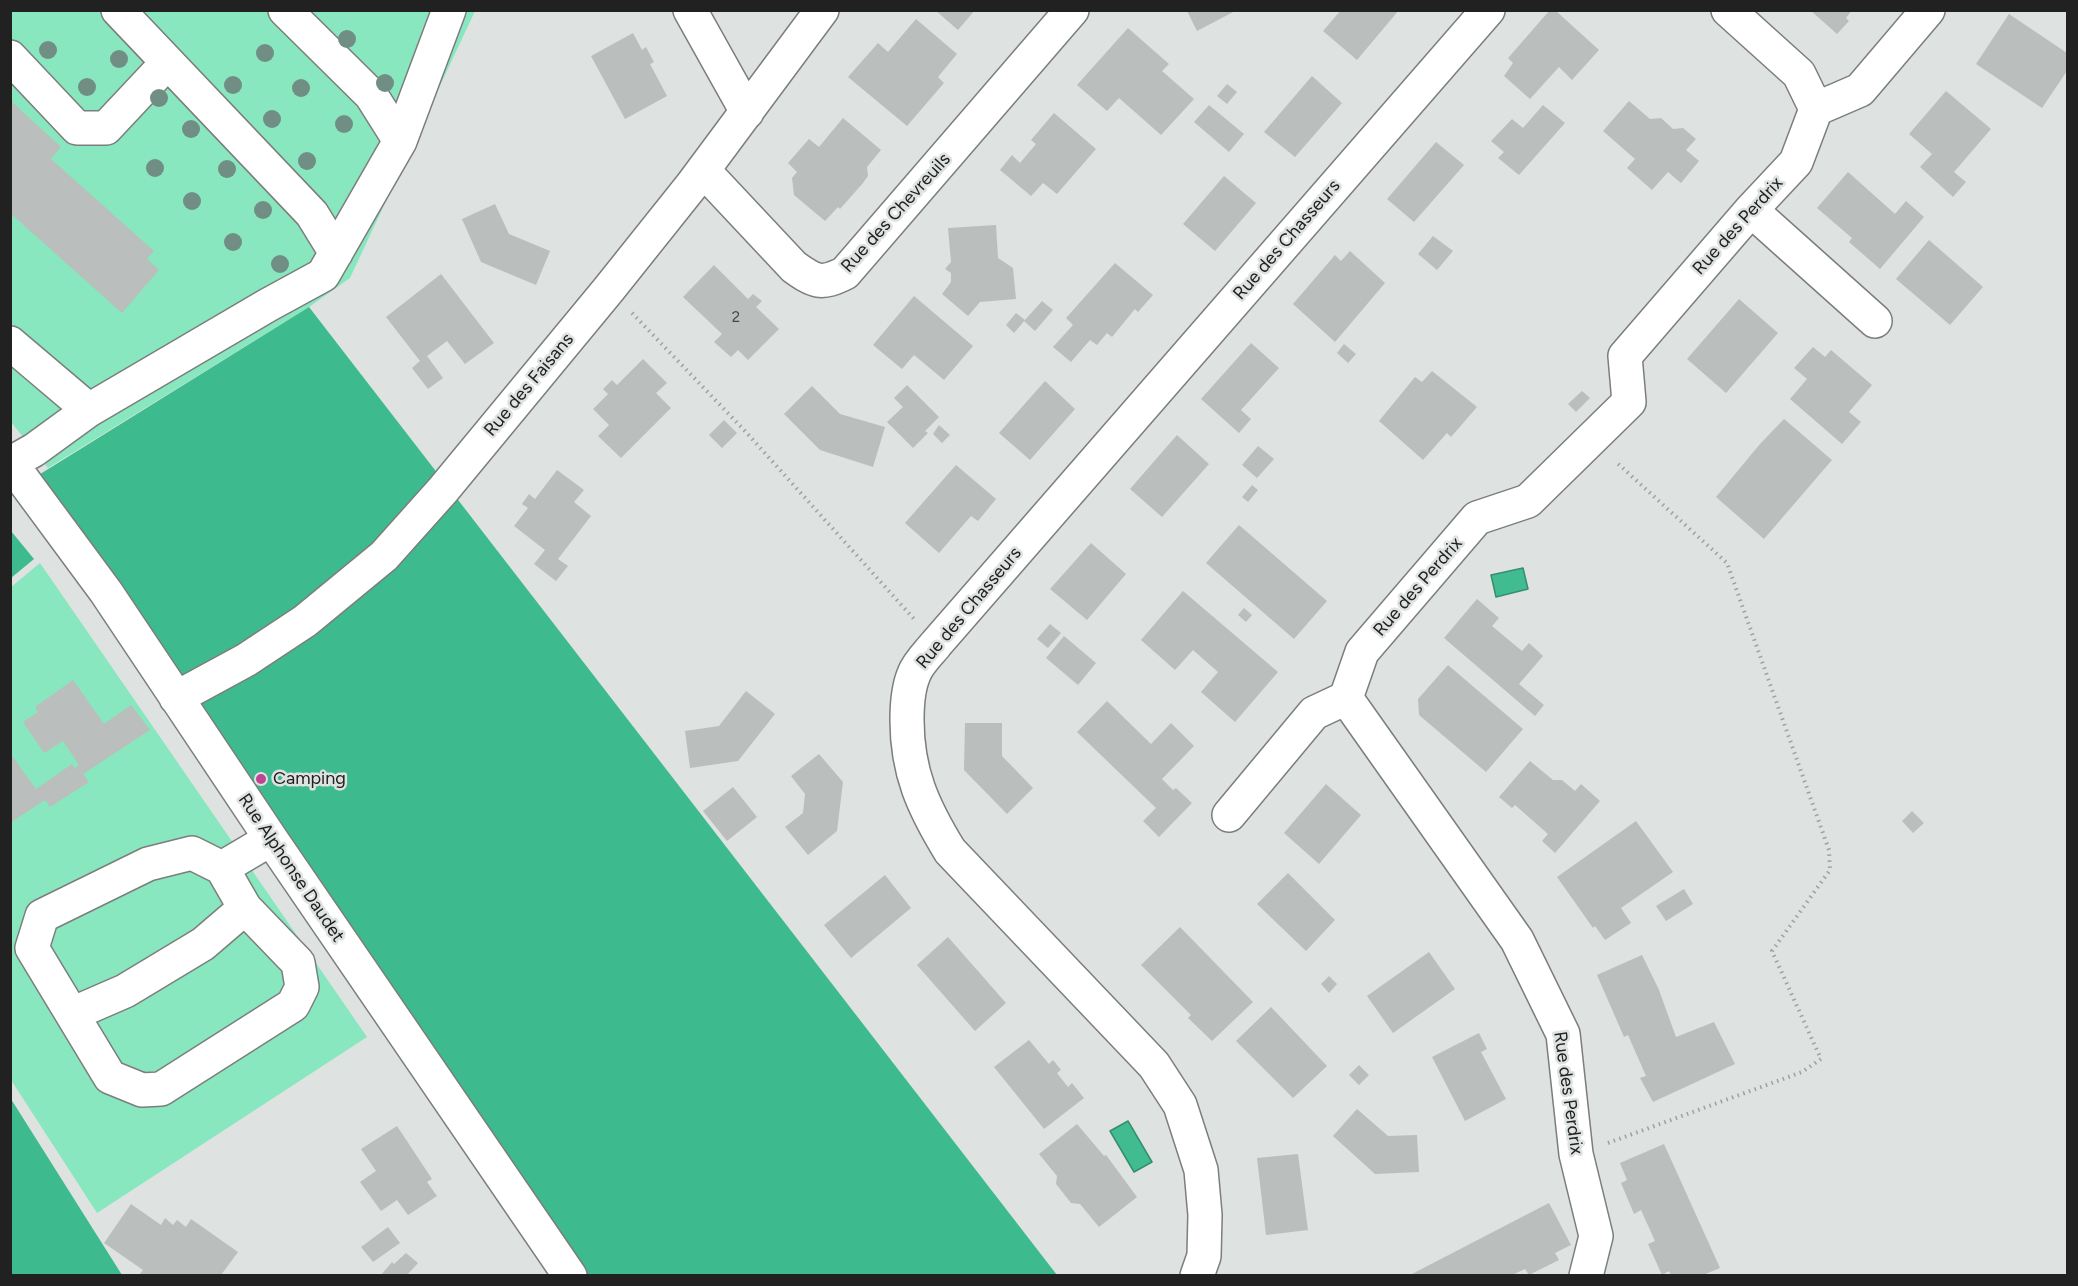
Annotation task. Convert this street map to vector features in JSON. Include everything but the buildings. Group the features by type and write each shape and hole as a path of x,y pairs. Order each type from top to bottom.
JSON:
{"street":[{"path":"118,10 312,214 336,253"},
{"path":"285,10 371,95 400,141"},
{"path":"690,10 747,112"},
{"name":"Rue des Faisans","path":"176,698 246,660 305,621 384,556 443,490 609,289 703,170 822,10"},
{"name":"Rue des Chevreuils","path":"703,170 794,267 811,280 828,281 845,273 1072,10"},
{"name":"Rue des Chasseurs","path":"1197,1275 1204,1256 1204,1204 1201,1170 1180,1105 1154,1065 950,851 930,819 914,778 907,740 908,703 914,672 1488,10"},
{"path":"1728,10 1799,74 1816,109 1860,90 1928,10"},
{"path":"11,463 34,450 89,410 268,304 323,275 400,141 440,15"},
{"path":"10,57 77,129 106,128 167,63"},
{"name":"Rue des Perdrix","path":"1586,1275 1596,1236 1576,1154 1563,1034 1517,940 1346,698 1362,652 1477,518 1528,501 1629,402 1625,356 1751,210 1796,162 1816,109"},
{"path":"1751,210 1875,321"},
{"path":"10,343 89,410"},
{"name":"Rue Alphonse Daudet","path":"11,463 106,592 271,840 570,1275"},
{"path":"1229,815 1314,713 1346,698"},
{"path":"222,868 271,840"},
{"path":"192,853 222,868 245,908 298,963 302,987 293,1005 161,1089 142,1090 110,1077 32,948 42,916 148,864 192,853"},
{"path":"72,1014 125,991 203,944 245,908"}],"path":[{"path":"609,289 745,431 936,644"},
{"path":"1576,1154 1802,1072 1821,1059 1772,951 1830,870 1829,850 1727,563 1591,439"}],"shaded area":[{"path":"11,11 475,11 350,278 309,307 48,468 11,422"},
{"path":"309,307 1057,1275 570,1275 37,476"},
{"path":"11,531 34,559 10,578"},
{"path":"40,563 367,1037 97,1213 11,1080 11,587"},
{"path":"1523,568 1528,589 1496,597 1491,575"},
{"path":"11,1099 122,1275 11,1275"},
{"path":"1128,1121 1152,1162 1134,1172 1110,1131"}],"place":[{"name":"Camping","path":"261,779"}]}
